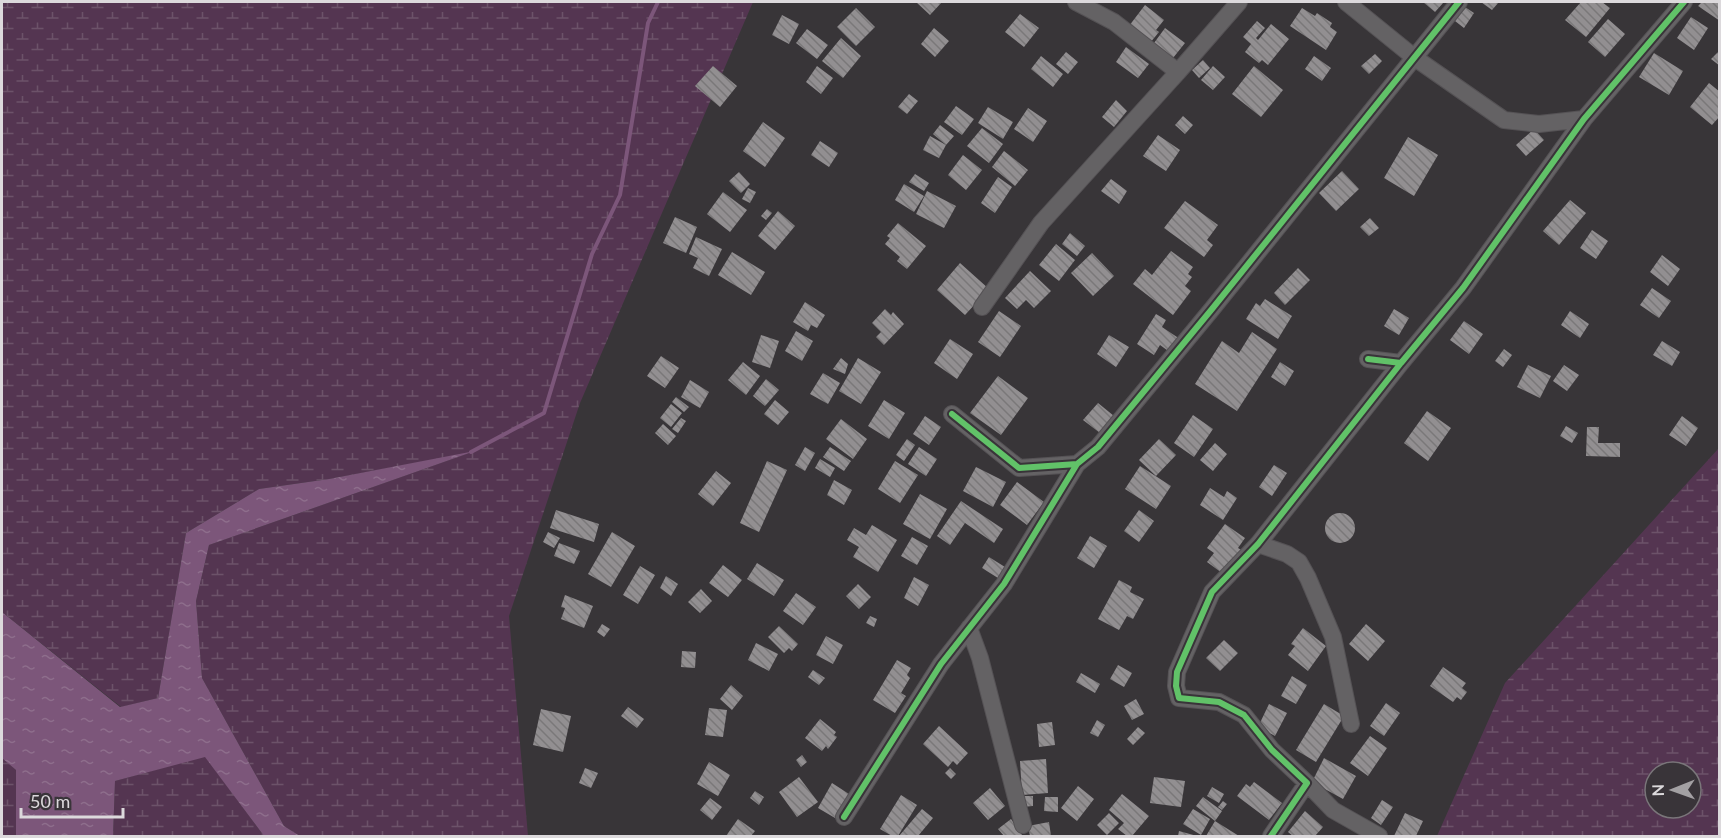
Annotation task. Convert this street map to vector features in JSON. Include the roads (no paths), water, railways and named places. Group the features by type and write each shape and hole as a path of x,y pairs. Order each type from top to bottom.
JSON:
{"street":[{"path":"1076,2 1114,22 1178,72"},
{"path":"982,307 1041,223 1239,2"},
{"path":"1346,2 1415,58 1504,120 1539,124 1584,119"},
{"path":"844,817 941,663 1004,584 1077,464 1098,447 1459,2"},
{"path":"1378,837 1333,810 1272,750 1244,716 1219,702 1179,698 1176,686 1177,672 1212,592 1258,544 1463,288 1584,119 1684,2"},
{"path":"1368,359 1401,363"},
{"path":"952,414 1019,468 1077,464"},
{"path":"1258,544 1287,554 1299,562 1308,578 1333,637 1351,724"},
{"path":"969,628 980,658 1023,825"},
{"path":"1271,837 1307,783"}],"water":[{"path":"475,451 209,545 196,601 202,678 284,826 300,836 264,836 205,757 115,781 113,836 16,836 16,770 2,758 2,612 120,707 158,698 186,533 259,489 329,479"}],"waterway":[{"path":"471,452 544,413 592,254 620,195 648,23 658,2"}]}
